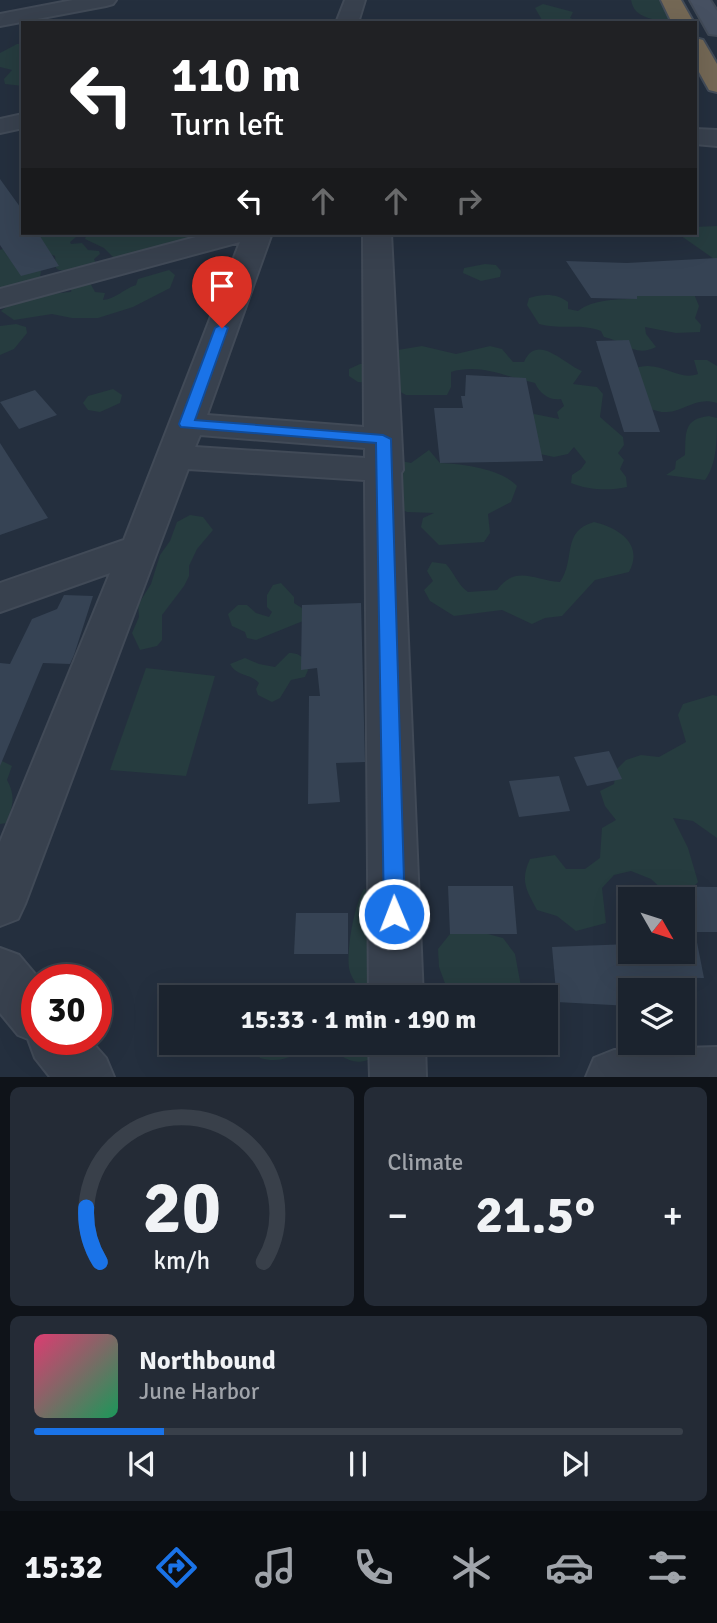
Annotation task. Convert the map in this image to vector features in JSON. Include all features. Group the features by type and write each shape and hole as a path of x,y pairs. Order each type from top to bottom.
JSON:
{"highway":[{"path":"671,0 682,21"},
{"path":"697,49 717,85"}],"street":[{"path":"0,20 106,0"},
{"path":"347,21 355,0"},
{"path":"700,0 717,29"},
{"path":"0,126 21,121"},
{"path":"697,137 717,138"},
{"path":"0,298 236,235"},
{"path":"0,904 140,548 257,235"},
{"path":"377,235 396,985"},
{"path":"180,440 384,454"},
{"path":"0,598 140,548"},
{"path":"0,972 21,998"},
{"path":"68,1055 86,1077"},
{"path":"397,1055 398,1077"},
{"path":"614,1077 717,1074"}],"green space":[{"path":"631,0 666,0 672,21 641,15"},
{"path":"543,4 573,12 570,18 577,21 545,21 535,8"},
{"path":"21,44 21,86 5,84 4,79 12,70 0,67 0,53"},
{"path":"717,226 717,261 680,235 697,235 697,227"},
{"path":"31,235 75,235 71,244 82,243 88,250 99,251 100,254 94,259 96,264 85,274 59,270 56,268 55,256 47,253"},
{"path":"86,235 186,235 189,240 116,260 104,248 85,239"},
{"path":"5,248 41,271 40,277 0,289 0,250"},
{"path":"496,265 501,271 500,277 481,281 463,273 464,268"},
{"path":"169,270 175,275 170,288 133,307 98,318 72,318 52,314 14,320 1,311 25,298 71,292 72,286 89,281 95,292 105,293 103,300 108,299 136,285 138,279"},
{"path":"633,284 694,294 699,306 695,318 701,325 700,332 676,333 645,327 646,334 656,347 635,350 604,337 601,331 594,329 539,324 527,305 529,298 549,295 563,299 568,302 568,309 578,311 599,302 637,299"},
{"path":"16,324 26,327 27,333 14,349 0,355 0,326"},
{"path":"422,346 456,354 490,346 502,349 513,362 524,362 536,350 544,350 582,371 573,384 597,387 603,394 600,417 623,437 624,445 618,453 624,460 620,469 626,477 627,487 599,489 571,483 572,475 586,462 574,447 568,454 554,457 540,454 525,419 534,414 559,419 557,412 564,406 561,399 546,396 535,383 472,369 451,372 451,387 447,395 406,395 385,384 358,382 349,376 349,369 360,364 372,364 398,350"},
{"path":"694,360 707,360 717,366 717,403 703,401 667,412 638,405 633,369 651,366 690,376 698,374"},
{"path":"113,389 122,395 120,403 100,412 88,410 83,403 88,396"},
{"path":"709,416 717,418 716,443 712,467 705,480 666,475 675,469 676,461 685,455 686,434 690,424 694,420"},
{"path":"429,450 440,463 471,466 492,472 502,475 517,486 511,502 488,514 490,533 484,542 439,545 421,527 423,518 434,513 407,512 395,506 396,460 411,463"},
{"path":"190,515 203,517 213,530 197,549 184,586 162,615 162,640 157,646 140,650 132,633 139,617 138,605 151,584 160,555 170,541 177,522"},
{"path":"594,522 612,528 626,539 631,545 633,562 629,572 595,580 562,616 545,618 532,624 502,610 454,616 430,601 424,590 433,581 427,571 432,562 446,564 468,592 497,590 504,582 519,576 560,582 565,573 573,539 584,526"},
{"path":"281,583 294,597 294,603 305,610 303,621 256,640 247,638 245,632 232,626 228,614 238,605 247,605 256,613 269,617 272,612 267,607 267,595 273,585"},
{"path":"289,653 302,657 308,670 305,677 291,680 280,698 272,702 258,695 256,689 259,683 236,671 230,664 245,658 275,667"},
{"path":"146,668 215,676 186,776 110,770"},
{"path":"717,696 717,838 693,821 673,818 688,848 698,882 693,887 660,887 651,879 631,871 614,875 602,888 606,923 576,931 557,916 537,910 525,879 530,859 555,855 566,869 585,869 600,858 602,828 616,820 605,806 600,791 614,784 616,770 626,760 641,755 659,757 686,742 678,715 683,704"},
{"path":"0,760 12,766 7,780 12,791 12,802 6,823 0,824"},
{"path":"364,889 373,892 385,985 357,985 350,972 351,930"},
{"path":"484,933 503,938 515,954 521,985 446,985 439,967 438,949 450,934"},
{"path":"258,1055 294,1055 275,1060 260,1058"},
{"path":"339,1055 377,1055 360,1062"}],"building":[{"path":"0,179 21,208 21,235 39,235 59,266 21,276 0,245"},
{"path":"717,258 717,296 637,296 637,299 591,298 566,261 627,263"},
{"path":"629,340 660,432 624,432 596,341"},
{"path":"466,375 526,378 543,461 440,463 434,408 463,408 461,396 465,396"},
{"path":"35,390 57,415 19,429 0,402"},
{"path":"0,443 48,518 0,535"},
{"path":"64,595 93,596 74,655 70,664 43,663 0,766 0,663 10,664 32,619 57,609"},
{"path":"361,603 365,762 336,763 340,802 308,804 309,696 320,696 317,668 301,670 302,605"},
{"path":"609,751 622,779 587,786 574,757"},
{"path":"559,776 570,811 519,817 509,781"},
{"path":"448,886 513,886 517,934 450,934"},
{"path":"625,886 717,887 717,932 695,932 695,887"},
{"path":"296,913 348,913 348,954 294,954"},
{"path":"695,932 704,978 618,978 618,1005 558,1002 552,947 618,944 618,964 695,964"}],"route":[{"path":"222,328 186,424 383,439 394,914"}]}
